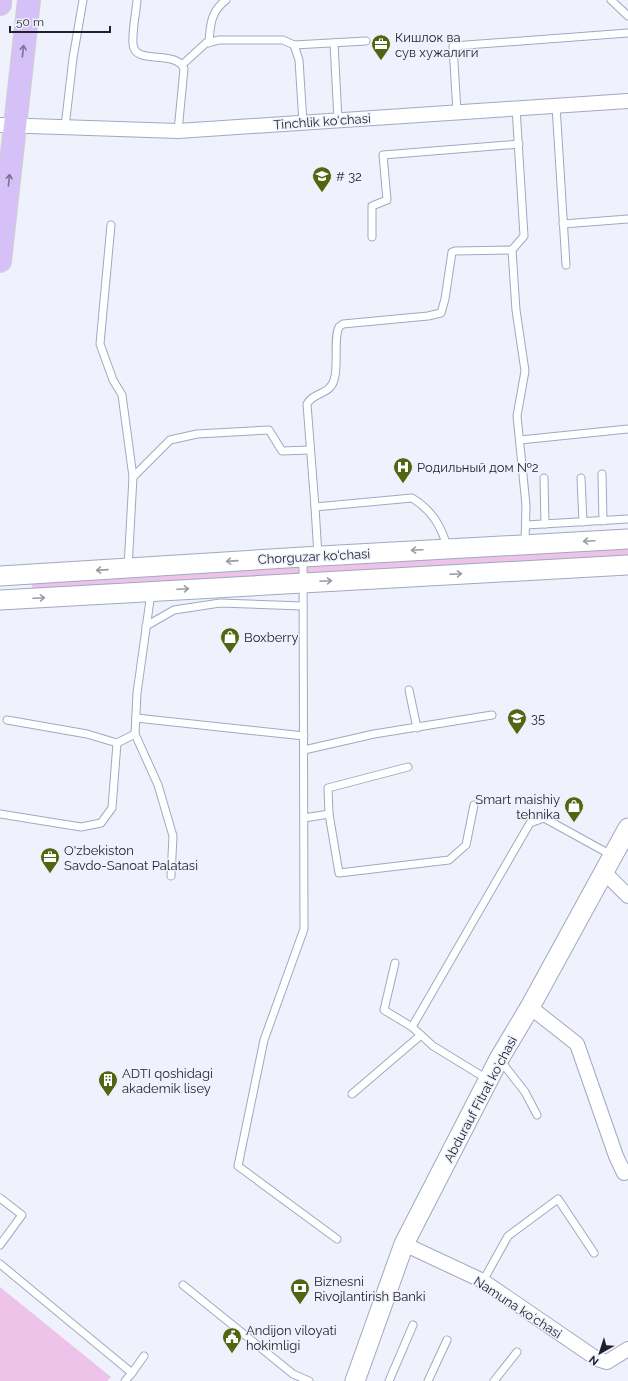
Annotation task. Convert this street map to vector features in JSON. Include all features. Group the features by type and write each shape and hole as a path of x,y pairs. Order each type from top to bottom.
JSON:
{"main road":[{"path":"0,261 8,125 29,0"},
{"name":"Chorguzar ko'chasi","path":"0,576 310,556 628,539"},
{"name":"Chorguzar ko'chasi","path":"0,600 628,565"},
{"name":"Abdurauf Fitrat koʻchasi","path":"355,1381 404,1244 499,1058 530,1007 628,828"}],"street":[{"name":"Tinchlik kо‘chasi","path":"8,125 178,131 628,101"},
{"path":"604,872 628,896"},
{"path":"530,1007 577,1044 616,1156 624,1173 628,1171"},
{"name":"Namuna koʻchasi","path":"404,1244 483,1281 597,1359 607,1362 628,1349"}],"lane":[{"path":"65,127 72,58 83,0"},
{"path":"138,0 132,45 136,52 144,56 178,60 183,64 184,69 178,131"},
{"path":"210,42 210,24 217,9 226,0"},
{"path":"611,0 628,16"},
{"path":"457,112 453,46 628,33"},
{"path":"183,64 210,42 220,40 283,40 294,45 366,41"},
{"path":"334,43 338,120"},
{"path":"294,45 299,60 303,122"},
{"path":"556,106 566,265"},
{"path":"516,108 524,236 512,250 516,310 525,371 517,416 526,505 525,545"},
{"path":"372,237 372,206 387,200 383,155 519,144"},
{"path":"563,224 628,219"},
{"path":"111,225 100,344 113,380 122,395 133,477 128,568"},
{"path":"336,1239 238,1166 264,1040 304,929 303,582 310,556 315,507 307,404 312,398 330,389 335,380 339,327 343,324 428,316 441,313 445,299 452,252 512,250"},
{"path":"520,440 628,429"},
{"path":"133,477 170,440 197,434 269,430 282,451 310,450"},
{"path":"602,474 603,521"},
{"path":"544,478 544,524"},
{"path":"581,478 583,522"},
{"path":"315,507 412,498 425,506 441,528 448,549"},
{"path":"526,525 628,519"},
{"path":"151,591 137,693 135,734 158,785 173,836 171,876"},
{"path":"146,626 174,610 220,603 303,606"},
{"path":"409,690 417,728"},
{"path":"304,750 374,734 492,715"},
{"path":"136,718 304,736"},
{"path":"7,720 87,734 117,743 135,734"},
{"path":"0,814 81,827 101,823 112,808 117,743"},
{"path":"408,767 328,788 329,814 339,873 449,860 466,845 474,805"},
{"path":"304,818 329,814"},
{"path":"412,1027 530,823 544,818 613,856"},
{"path":"395,963 384,1010 412,1027 433,1046 488,1079"},
{"path":"352,1094 421,1035"},
{"path":"499,1058 526,1092 537,1115"},
{"path":"0,1198 22,1215 0,1245"},
{"path":"483,1281 508,1236 558,1199 594,1253"},
{"path":"0,1264 132,1373"},
{"path":"183,1285 293,1374 309,1381"},
{"path":"389,1381 413,1325"},
{"path":"428,1381 447,1340"},
{"path":"494,1381 517,1352"},
{"path":"125,1381 144,1356"}],"shaded area":[{"path":"628,547 628,560 32,593 32,581"},
{"path":"0,1287 111,1377 107,1381 0,1381"}],"place":[{"name":"Кишлок ва сув хужалиги","path":"381,61"},
{"name":"# 32","path":"322,193"},
{"name":"Родильный дом №2","path":"403,484"},
{"name":"Boxberry","path":"230,654"},
{"name":"35","path":"517,735"},
{"name":"Smart maishiy tehnika","path":"574,823"},
{"name":"O'zbekiston Savdo-Sanoat Palatasi","path":"50,874"},
{"name":"ADTI qoshidagi akademik lisey","path":"108,1097"},
{"name":"Biznesni Rivojlantirish Banki","path":"300,1305"},
{"name":"Andijon vilоyati hоkimligi","path":"232,1354"}]}
